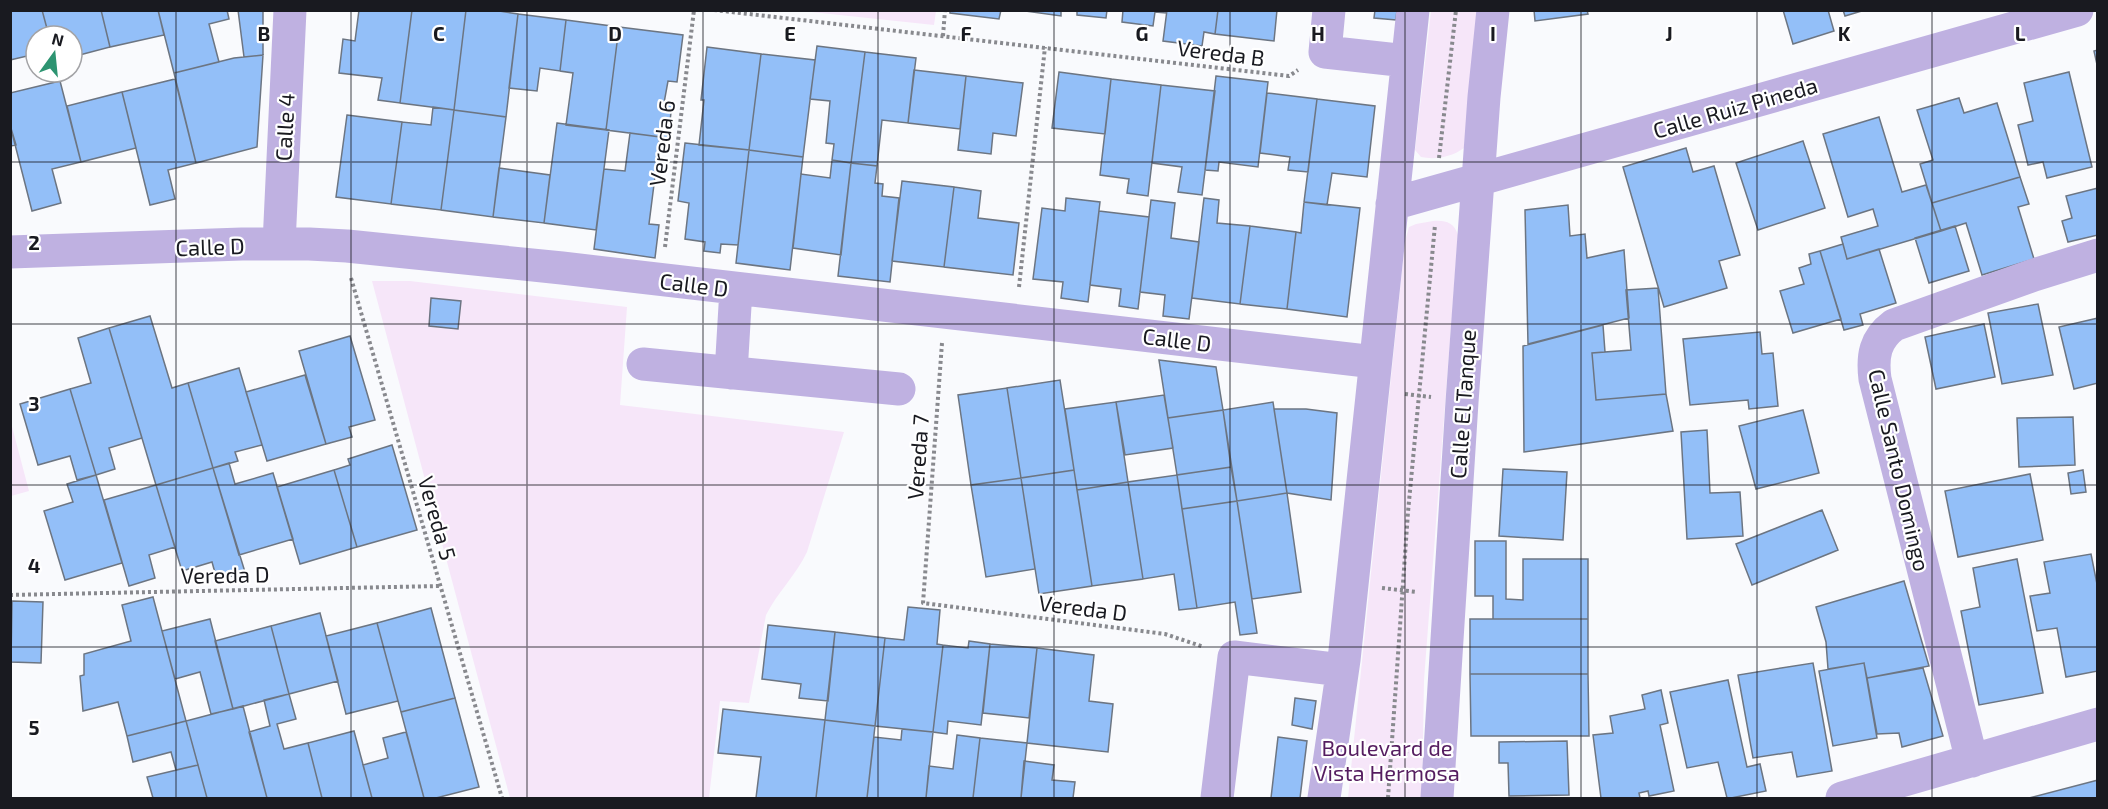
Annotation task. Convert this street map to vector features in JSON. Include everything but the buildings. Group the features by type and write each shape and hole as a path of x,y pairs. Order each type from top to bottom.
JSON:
{"street":[{"name":"Calle 4","path":"279,244 290,10"},
{"path":"1329,10 1325,52 1407,60"},
{"path":"1324,798 1352,585 1413,10"},
{"name":"Calle El Tanque","path":"1437,798 1478,180 1493,10"},
{"name":"Calle Ruiz Pineda","path":"1392,204 2077,10"},
{"name":"Calle D","path":"10,252 279,244 342,246 1016,321 1373,377"},
{"name":"Calle Santo Domingo","path":"1972,761 1875,379 1873,357 1880,339 1894,325 2097,255"},
{"path":"731,373 736,289"},
{"path":"643,364 899,389"},
{"path":"1217,798 1234,657 1342,670"},
{"path":"1842,798 2097,724"}],"path":[{"name":"Vereda 6","path":"661,280 693,10"},
{"name":"Vereda B","path":"714,10 1289,76 1325,52"},
{"path":"787,19 788,10"},
{"path":"943,36 945,10"},
{"path":"1388,798 1439,158 1456,10"},
{"path":"1016,321 1045,47"},
{"name":"Vereda 5","path":"342,246 502,798"},
{"name":"Vereda 7","path":"923,603 944,313"},
{"path":"1373,377 1419,396 1463,400"},
{"path":"1352,585 1449,596"},
{"name":"Vereda D","path":"10,595 440,586"},
{"name":"Vereda D","path":"923,603 1165,634 1234,657"},
{"path":"1332,746 1439,757"}],"green space":[{"path":"802,11 936,11 934,25"},
{"path":"1431,11 1479,11 1464,148 1449,156 1432,158 1421,157 1415,150"},
{"name":"Boulevard de Vista Hermosa","path":"1433,221 1448,223 1454,227 1458,235 1424,680 1422,798 1348,798 1405,241 1409,227"},
{"path":"372,281 410,281 627,307 620,405 844,432 807,552 766,615 749,703 720,701 709,798 510,798"},
{"path":"10,419 29,491 11,496 10,496"}]}
